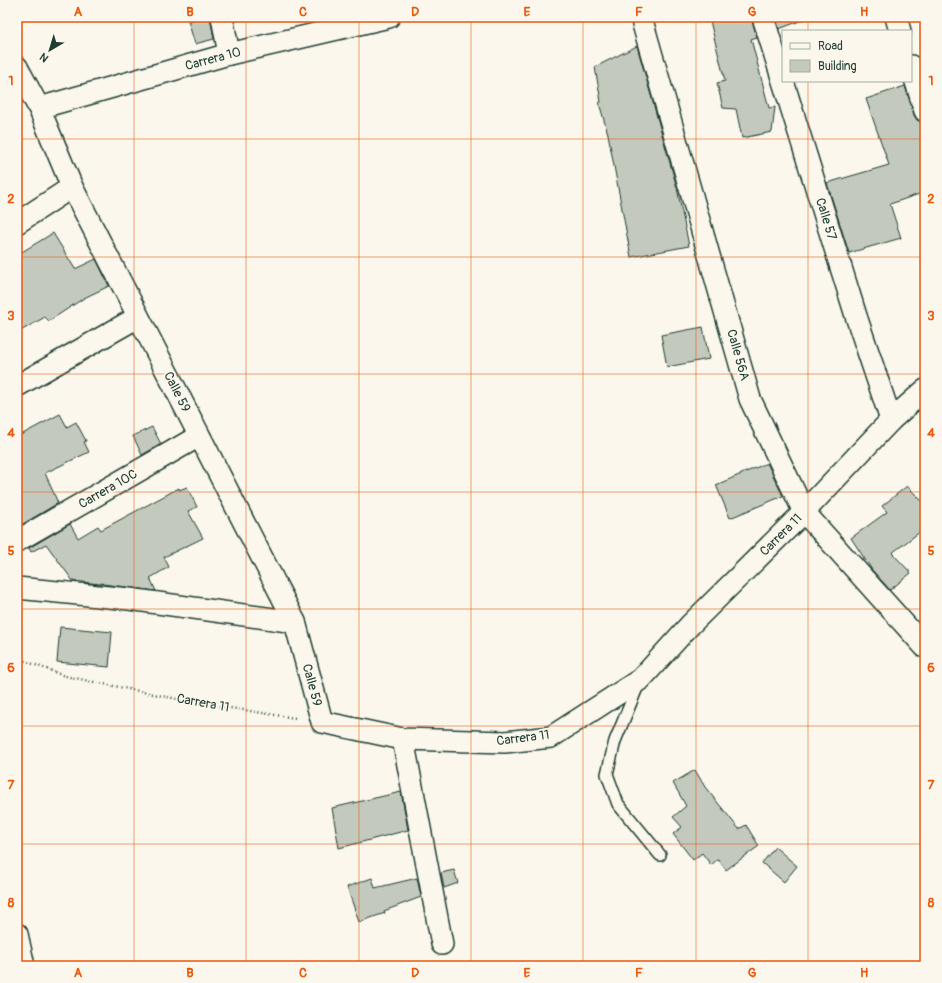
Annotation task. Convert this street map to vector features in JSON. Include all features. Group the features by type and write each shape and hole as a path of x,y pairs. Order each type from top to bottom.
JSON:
{"street":[{"path":"222,17 229,54"},
{"name":"Carrera 10","path":"39,108 229,54 389,17"},
{"name":"Calle 56A","path":"641,17 750,399 804,512 925,647"},
{"name":"Calle 57","path":"763,17 782,78"},
{"path":"896,17 900,30"},
{"name":"Calle 59","path":"17,68 39,108 72,187 295,622 322,722"},
{"path":"912,69 925,111"},
{"name":"Calle 57","path":"783,82 890,420"},
{"path":"17,223 72,187"},
{"path":"17,386 138,317"},
{"name":"Carrera 11","path":"322,722 403,739 504,742 551,737 641,679 690,625 804,512 890,420 925,390"},
{"name":"Carrera 10C","path":"17,541 199,436"},
{"path":"17,588 129,599 295,622"},
{"path":"403,739 442,944"},
{"path":"17,934 24,966"}],"lane":[{"path":"641,679 615,741 607,774 618,804 660,855"}],"path":[{"name":"Carrera 11","path":"17,658 65,676 192,702 322,722"}],"building":[{"path":"210,17 214,39 195,44 188,21"},
{"path":"709,17 751,17 757,37 751,39 769,108 775,107 772,132 742,138 736,109 723,108 717,83 725,81"},
{"path":"776,17 804,17 805,19 779,29"},
{"path":"637,46 677,188 689,246 631,257 608,134 599,103 601,102 595,67"},
{"path":"905,86 914,115 917,120 925,123 925,192 890,204 901,238 849,253 827,183 889,165 866,99"},
{"path":"53,233 75,269 96,259 109,286 84,298 49,321 45,317 17,333 17,255"},
{"path":"703,327 709,359 667,367 661,335"},
{"path":"60,414 67,427 76,422 86,441 84,442 89,452 45,473 58,503 18,527 17,437"},
{"path":"152,427 161,444 142,455 133,436"},
{"path":"767,463 783,496 730,518 716,485"},
{"path":"907,486 925,504 925,528 892,553 911,573 890,590 872,570 851,538 887,512 882,506"},
{"path":"187,487 197,507 188,511 203,538 164,557 169,567 150,578 156,591 102,583 73,581 46,544 31,552 29,548 70,524 78,538 98,526 101,530 179,488 179,490"},
{"path":"60,627 112,632 109,667 57,662"},
{"path":"695,770 705,787 739,829 746,825 759,846 726,870 718,859 711,865 702,853 693,860 673,834 682,827 673,817 686,806 673,783"},
{"path":"401,792 408,830 339,848 332,808"},
{"path":"775,847 797,866 784,882 762,863"},
{"path":"454,870 458,883 444,888 441,873"},
{"path":"372,878 375,888 417,878 421,897 384,911 385,913 359,922 347,887"}]}
